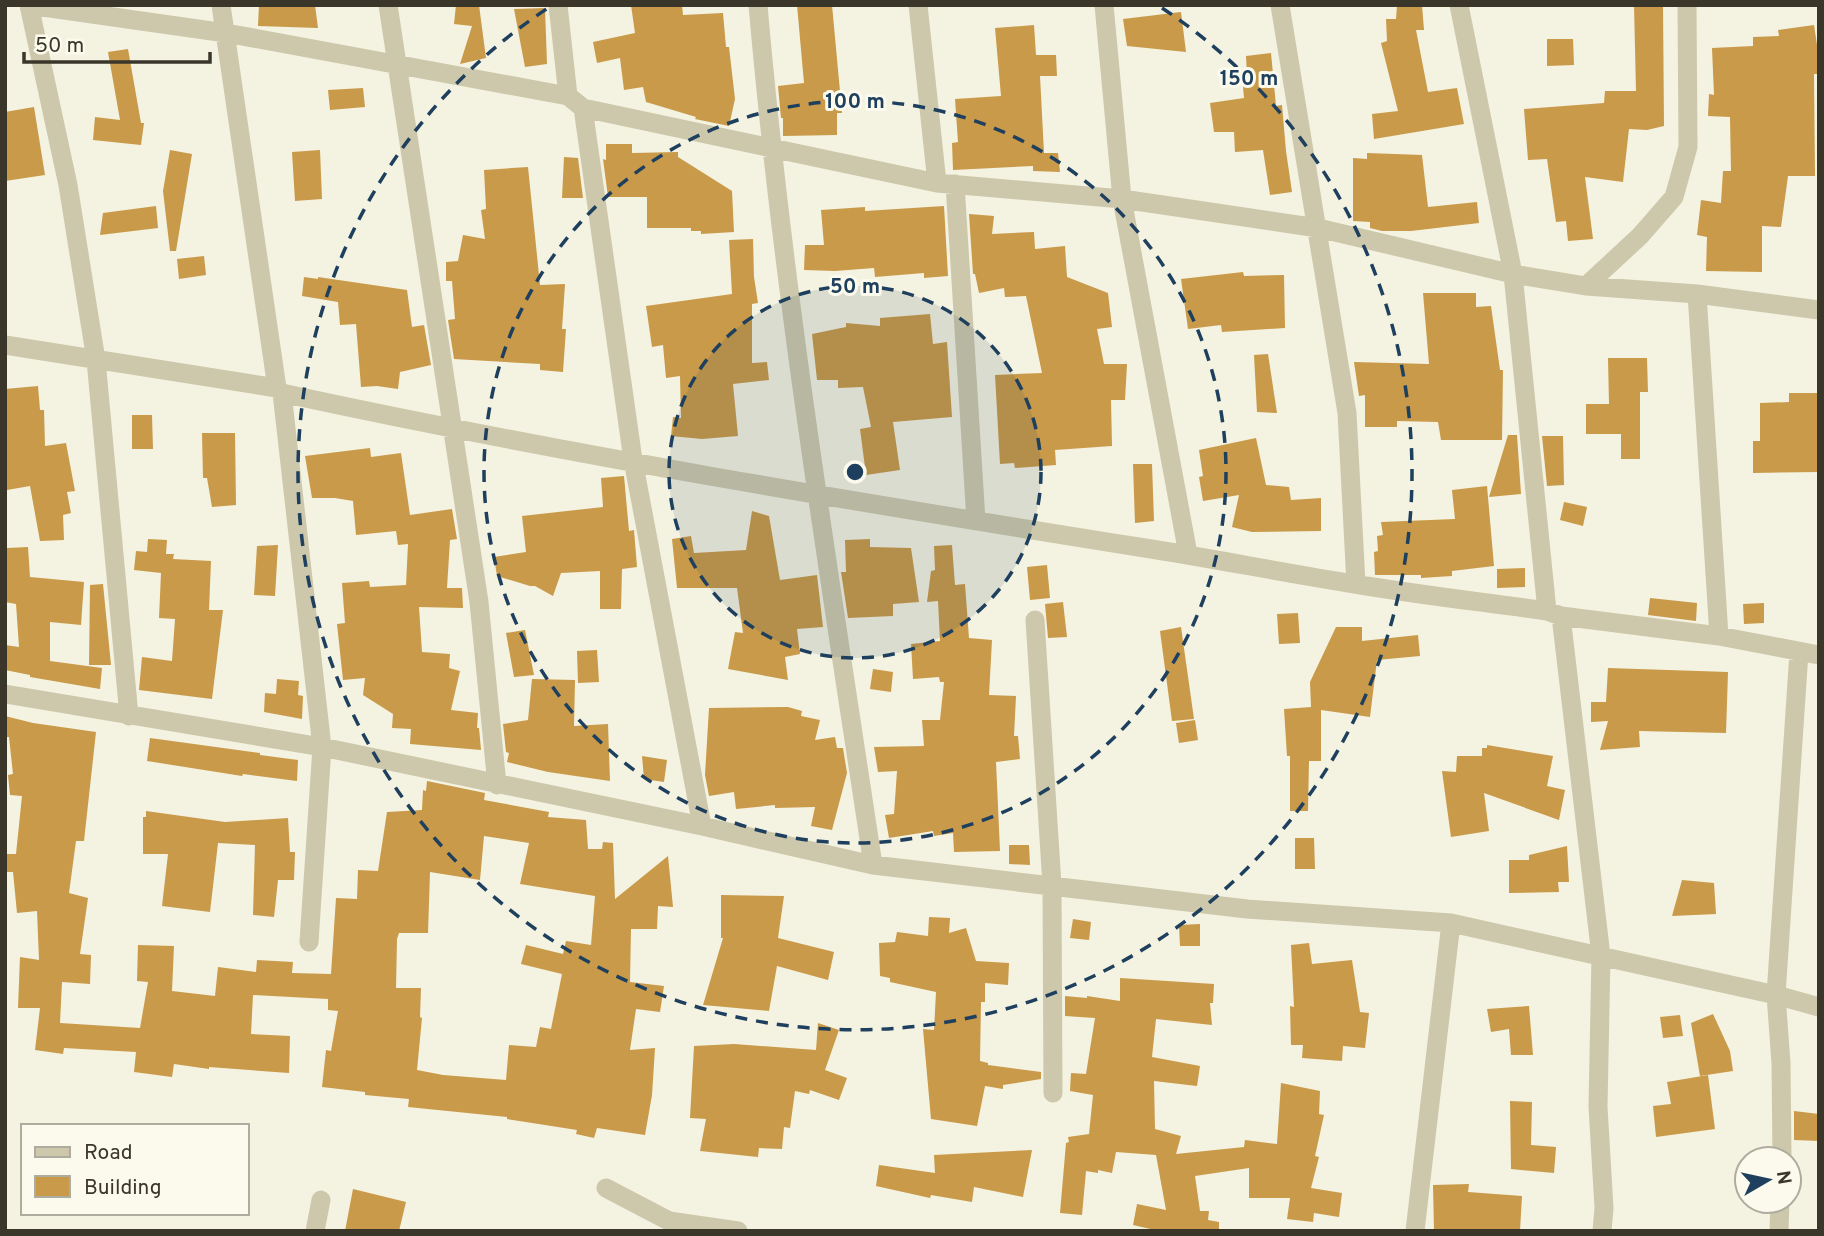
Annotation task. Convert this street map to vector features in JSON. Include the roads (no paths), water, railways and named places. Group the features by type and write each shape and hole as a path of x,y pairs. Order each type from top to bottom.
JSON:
{"street":[{"path":"129,716 96,360 68,185 29,5 226,33 398,64 575,102 771,149 946,183 1122,200 1318,228 1513,274 1586,286 1697,294 1819,310"},
{"path":"221,5 279,390 323,747 309,943"},
{"path":"388,5 479,602 497,785"},
{"path":"558,5 633,460 702,826"},
{"path":"758,5 771,149 818,496 873,865"},
{"path":"918,5 946,183 976,521"},
{"path":"1104,5 1122,200 1188,554"},
{"path":"1280,5 1347,413 1356,584"},
{"path":"1459,5 1513,274 1554,614 1601,956 1598,1107 1604,1208 1602,1231"},
{"path":"1586,286 1640,236 1674,197 1688,147 1687,5"},
{"path":"1697,294 1719,636"},
{"path":"5,345 279,390 451,430 633,460 818,496 1188,554 1356,584 1719,636 1819,655"},
{"path":"1035,620 1052,885 1052,1093"},
{"path":"1782,1145 1781,1063 1776,995 1799,652"},
{"path":"5,694 323,747 702,826 873,865 1247,909 1451,923 1776,995 1819,1007"},
{"path":"1415,1231 1451,923"},
{"path":"606,1188 668,1226 738,1231"},
{"path":"315,1231 321,1200"}]}
